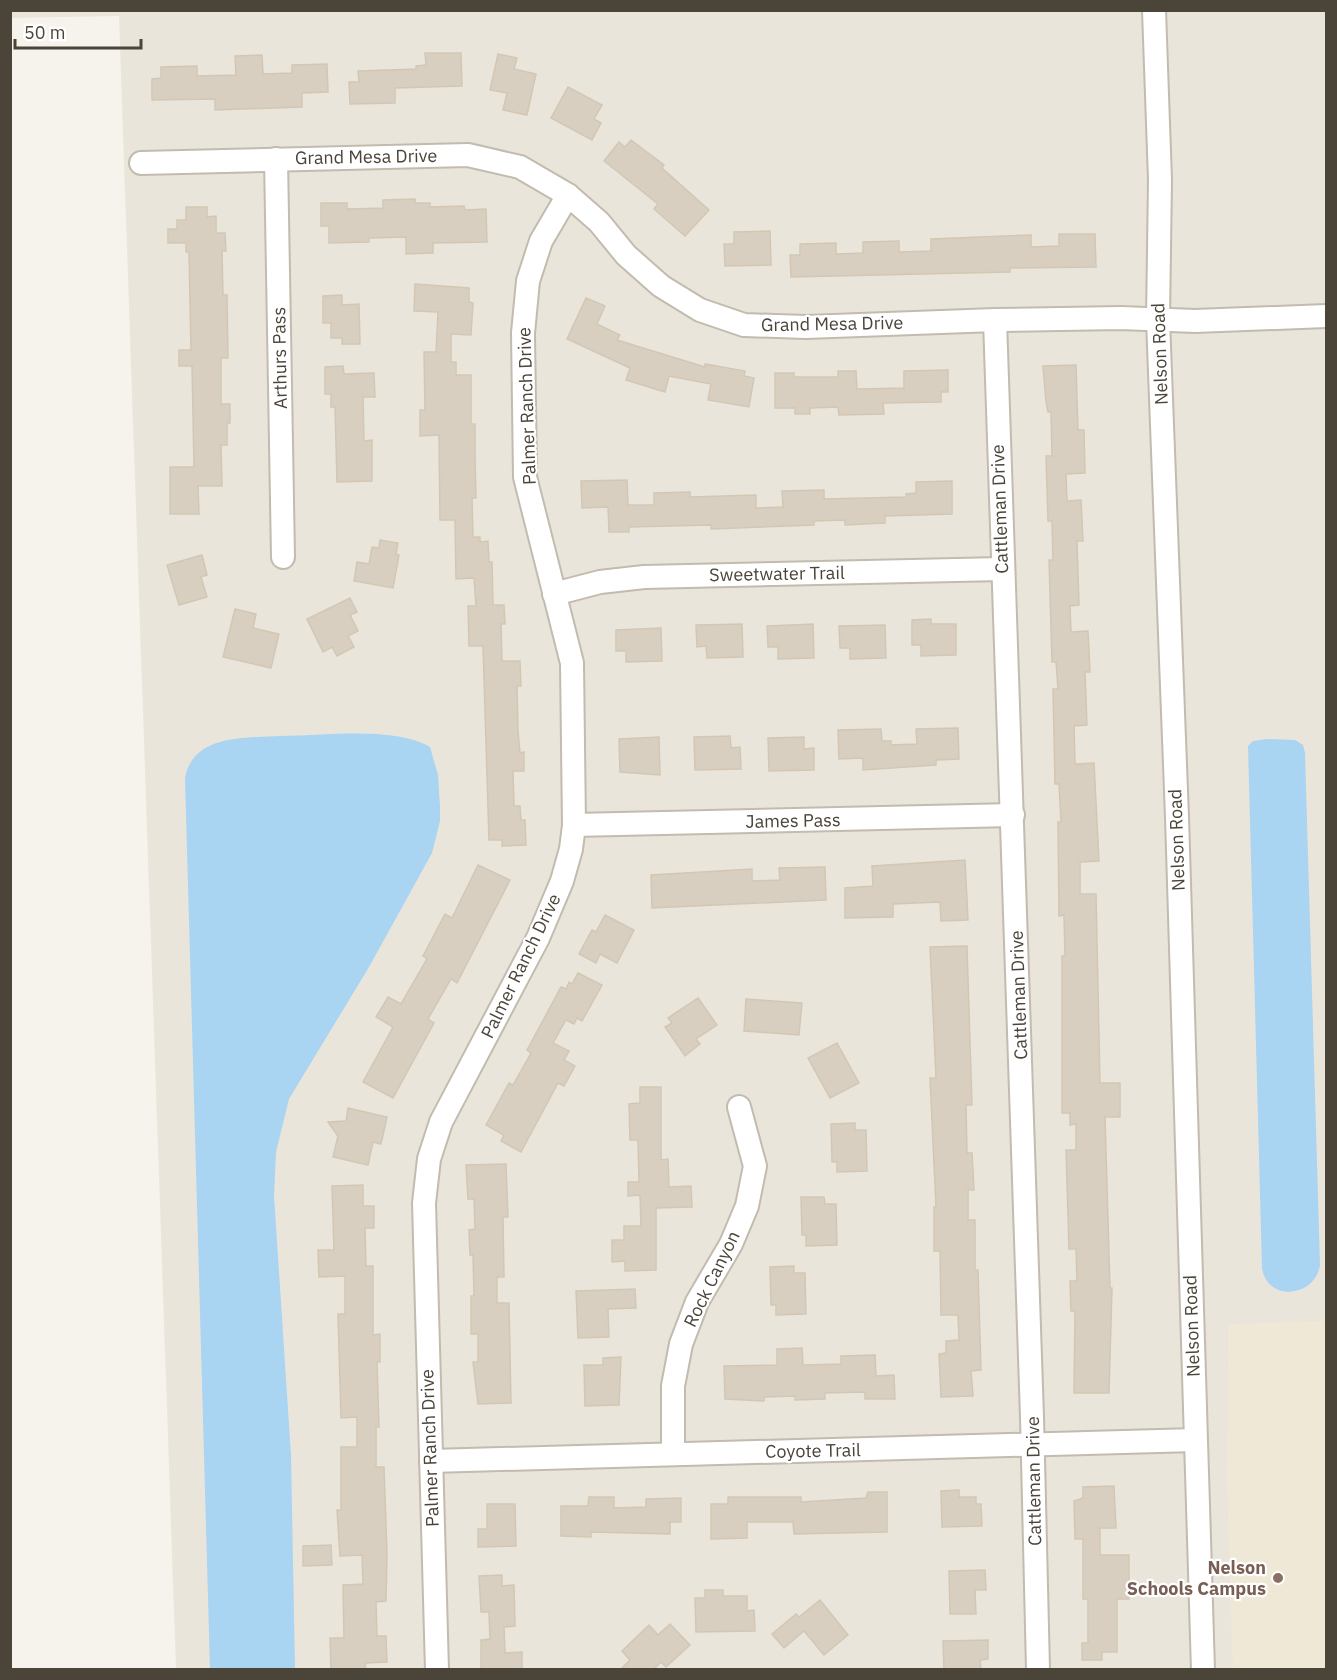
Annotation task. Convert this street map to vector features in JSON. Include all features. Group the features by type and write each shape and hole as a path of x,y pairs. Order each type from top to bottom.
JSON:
{"street":[{"name":"Nelson Road","path":"1154,10 1160,180 1158,320 1177,829 1203,1670"},
{"name":"Grand Mesa Drive","path":"141,163 468,155 520,167 568,195 599,222 626,255 661,286 700,310 744,325 806,327 1122,318 1195,321 1326,316"},
{"name":"Arthurs Pass","path":"276,159 283,557"},
{"name":"Palmer Ranch Drive","path":"437,1670 424,1203 429,1159 441,1122 538,939 562,881 574,825 572,663 525,477 523,333 528,281 541,241 568,195"},
{"name":"Cattleman Drive","path":"995,320 1002,568 1013,815 1038,1670"},
{"name":"Sweetwater Trail","path":"554,594 600,582 644,577 1002,568"},
{"name":"James Pass","path":"574,825 1013,815"},
{"name":"Rock Canyon","path":"673,1454 673,1386 681,1344 697,1302 730,1244 747,1206 755,1166 739,1107"},
{"name":"Coyote Trail","path":"431,1461 1196,1440"}],"shaded area":[{"path":"10,11 1326,11 1326,1669 176,1669 119,16 11,18"},
{"name":"Nelson Schools Campus","path":"1326,1321 1326,1669 1233,1669 1227,1487 1228,1324"}],"water":[{"path":"337,734 397,736 415,740 430,747 438,775 440,821 432,853 369,967 289,1099 276,1152 274,1196 291,1455 295,1669 210,1669 185,778 190,764 198,753 223,741 252,737"},
{"path":"1295,740 1303,745 1305,753 1320,1265 1310,1284 1291,1292 1272,1287 1262,1268 1248,746 1253,741"}],"building":[{"path":"425,53 461,53 462,86 395,88 395,103 350,104 349,82 359,82 358,71 416,69 416,66 426,65"},
{"path":"498,54 517,58 514,69 536,74 527,115 503,110 507,93 490,90"},
{"path":"262,55 263,74 292,73 292,65 327,64 328,92 302,93 302,107 215,110 215,99 152,100 152,79 161,78 161,67 197,66 197,76 236,75 235,56"},
{"path":"568,87 602,105 594,119 601,123 592,140 551,118"},
{"path":"631,140 664,165 662,168 709,210 685,236 654,209 658,204 604,161 619,142 625,147"},
{"path":"415,199 415,203 430,203 430,207 464,206 465,210 486,209 487,242 433,243 433,253 406,254 406,237 369,238 369,242 329,243 329,226 321,226 321,203 347,203 347,209 383,208 383,200"},
{"path":"186,207 207,207 207,217 216,216 216,233 225,233 226,251 222,251 223,295 227,295 228,358 221,358 221,404 230,404 230,423 227,423 227,445 221,445 222,486 198,486 199,514 170,514 170,467 194,467 192,366 179,366 179,350 191,350 189,252 186,252 186,243 168,243 168,229 177,229 177,220 186,220"},
{"path":"770,231 771,265 725,266 724,244 734,244 734,232"},
{"path":"1059,234 1095,234 1096,267 1010,268 1010,272 791,277 790,255 800,255 800,244 836,243 836,254 863,253 863,242 899,241 899,252 931,251 931,239 1031,235 1031,247 1059,246"},
{"path":"415,284 469,288 469,302 473,303 471,335 451,334 451,362 456,362 456,375 471,375 471,424 475,424 476,498 472,498 473,537 480,537 480,542 488,541 489,562 492,562 493,605 504,605 505,624 501,624 502,661 520,661 521,686 517,686 518,731 520,753 524,752 524,771 513,771 514,806 520,806 521,820 525,820 526,845 502,846 502,840 489,840 483,646 469,646 468,606 476,606 474,578 456,579 455,520 440,520 439,435 420,436 420,410 425,410 424,352 436,352 438,312 414,311"},
{"path":"342,295 342,305 359,304 360,344 342,344 342,338 331,338 331,323 323,323 323,296"},
{"path":"586,298 605,306 597,324 620,335 617,340 705,367 705,364 745,371 744,376 754,378 749,407 708,400 711,384 669,376 665,392 626,380 630,368 567,339"},
{"path":"1076,365 1078,430 1084,430 1085,473 1066,474 1067,501 1081,500 1083,541 1077,541 1079,605 1070,606 1071,632 1088,631 1090,672 1085,672 1087,725 1074,726 1075,764 1094,763 1099,861 1080,862 1080,894 1096,894 1100,1083 1120,1083 1120,1117 1105,1117 1110,1288 1112,1288 1109,1393 1074,1393 1075,1311 1071,1311 1070,1281 1077,1281 1076,1249 1069,1249 1066,1150 1076,1150 1076,1124 1070,1125 1070,1113 1062,1113 1064,915 1059,916 1058,822 1061,822 1059,784 1055,784 1053,689 1058,689 1056,662 1052,662 1049,560 1053,560 1052,521 1048,521 1046,456 1052,456 1051,412 1048,412 1046,402 1043,366"},
{"path":"343,366 344,374 374,373 375,397 363,397 364,441 372,440 372,481 337,482 335,407 331,407 331,394 325,394 325,367"},
{"path":"948,370 948,392 941,392 941,402 883,403 884,414 839,415 838,407 810,408 810,414 795,414 795,408 775,408 775,373 794,373 794,377 838,377 838,371 856,371 857,389 904,388 904,371"},
{"path":"627,480 628,505 654,505 654,493 690,492 690,497 756,495 756,508 783,507 782,491 824,490 824,499 906,497 906,494 916,493 916,482 952,481 952,514 885,516 885,523 845,525 845,520 814,521 814,525 711,529 711,525 629,527 629,532 609,532 608,507 582,508 581,481"},
{"path":"380,540 398,543 396,554 399,555 393,588 354,581 357,562 369,564 372,547 379,548"},
{"path":"202,555 207,575 201,577 207,597 179,605 167,565"},
{"path":"350,598 357,612 350,615 358,631 348,636 354,647 337,656 332,647 323,652 307,619"},
{"path":"235,609 256,614 253,628 279,634 271,668 223,657"},
{"path":"931,619 931,624 956,624 956,655 921,656 921,645 912,645 912,620"},
{"path":"742,624 743,657 707,658 706,646 697,647 696,625"},
{"path":"813,624 814,658 778,659 778,647 768,647 767,626"},
{"path":"885,625 886,658 850,659 850,648 840,648 839,626"},
{"path":"661,628 662,661 626,662 626,651 616,651 616,630"},
{"path":"958,728 959,759 936,760 936,765 863,770 863,758 839,759 838,730 881,729 882,741 891,741 891,745 917,744 916,729"},
{"path":"730,736 731,748 740,747 741,769 695,770 694,737"},
{"path":"659,737 660,775 620,772 619,739"},
{"path":"804,737 804,749 814,748 814,770 769,771 768,738"},
{"path":"965,860 968,920 941,921 940,902 893,904 893,917 845,918 845,888 873,886 872,866"},
{"path":"478,865 510,880 457,983 451,979 428,1019 434,1023 393,1098 363,1082 393,1027 376,1017 388,997 401,1004 427,959 423,956 445,914 452,918"},
{"path":"825,867 826,900 652,908 651,875 752,869 752,881 780,880 779,868"},
{"path":"605,915 634,930 617,963 600,954 596,963 579,954 592,930 596,932"},
{"path":"967,946 972,1105 966,1105 967,1153 972,1153 974,1190 968,1190 968,1220 975,1220 975,1270 978,1270 981,1370 971,1371 973,1396 941,1397 939,1354 946,1353 946,1341 959,1340 958,1315 941,1315 940,1251 934,1251 934,1207 936,1207 930,1078 936,1078 930,947"},
{"path":"578,973 602,985 582,1021 577,1018 574,1024 566,1020 553,1043 569,1051 564,1060 575,1066 564,1086 558,1083 521,1152 501,1141 504,1135 486,1125 509,1083 513,1085 531,1053 527,1050 561,987 566,989"},
{"path":"698,998 717,1025 696,1039 700,1044 685,1056 665,1027 672,1023 668,1018"},
{"path":"746,999 802,1003 799,1035 744,1031"},
{"path":"837,1043 859,1083 830,1098 808,1058"},
{"path":"640,1087 661,1087 661,1160 668,1159 669,1187 691,1186 692,1207 656,1208 656,1270 625,1271 625,1261 612,1262 612,1240 624,1240 624,1226 641,1226 640,1195 628,1196 628,1182 639,1182 638,1140 630,1140 629,1104 640,1103"},
{"path":"348,1108 387,1117 381,1144 373,1142 368,1165 333,1157 338,1136 328,1122 346,1121"},
{"path":"855,1123 855,1130 866,1130 867,1171 837,1172 837,1162 832,1162 831,1124"},
{"path":"506,1164 508,1217 503,1217 504,1277 497,1277 497,1303 509,1303 511,1403 478,1404 473,1362 478,1362 478,1334 471,1334 471,1296 474,1296 473,1255 470,1255 469,1230 475,1229 474,1199 468,1199 466,1165"},
{"path":"363,1185 363,1206 374,1206 374,1228 365,1228 366,1266 373,1266 373,1335 380,1334 380,1362 377,1362 379,1427 376,1427 376,1467 384,1467 387,1554 386,1601 376,1602 377,1636 386,1636 387,1662 365,1663 366,1670 331,1670 330,1638 344,1638 343,1585 363,1584 362,1555 340,1556 337,1510 341,1510 341,1447 357,1447 357,1417 341,1418 338,1314 345,1314 345,1276 319,1277 318,1250 334,1250 332,1186"},
{"path":"801,1197 824,1197 825,1204 836,1204 837,1245 806,1246 806,1235 802,1235"},
{"path":"794,1266 794,1273 805,1273 806,1314 776,1315 776,1305 771,1305 770,1267"},
{"path":"635,1289 636,1308 608,1309 609,1337 578,1338 576,1291"},
{"path":"802,1348 803,1365 841,1364 841,1356 875,1355 876,1376 894,1375 895,1399 865,1399 865,1392 825,1393 825,1399 795,1400 795,1396 764,1397 764,1401 725,1399 724,1366 777,1365 777,1349"},
{"path":"621,1357 619,1405 585,1406 584,1365 603,1365 603,1358"},
{"path":"1114,1486 1116,1528 1100,1528 1100,1555 1129,1555 1129,1599 1117,1599 1117,1652 1102,1652 1102,1660 1082,1660 1082,1643 1088,1643 1088,1599 1083,1599 1083,1539 1075,1539 1074,1501 1083,1498 1083,1487"},
{"path":"959,1490 959,1497 976,1497 976,1504 981,1504 982,1526 942,1527 941,1491"},
{"path":"868,1492 887,1492 887,1532 794,1534 793,1522 747,1522 747,1538 711,1539 711,1504 728,1504 728,1497 801,1497 801,1502 866,1498"},
{"path":"589,1497 614,1497 614,1508 646,1507 646,1499 681,1498 681,1522 670,1522 670,1534 591,1532 591,1537 561,1536 561,1506 588,1506"},
{"path":"487,1504 515,1504 516,1546 478,1547 478,1529 487,1529"},
{"path":"331,1545 332,1565 303,1566 303,1546"},
{"path":"985,1570 986,1590 975,1590 976,1614 950,1614 949,1571"},
{"path":"502,1575 502,1586 514,1585 515,1626 504,1627 505,1653 522,1652 522,1670 481,1669 481,1640 490,1639 489,1612 481,1612 479,1576"},
{"path":"705,1590 723,1590 723,1596 747,1596 747,1611 754,1610 755,1631 696,1632 695,1598 705,1598"},
{"path":"820,1600 848,1635 824,1655 804,1631 784,1648 772,1634 796,1614 799,1617"},
{"path":"670,1624 690,1645 666,1667 661,1662 653,1670 620,1670 630,1660 622,1651 649,1625 658,1635"},
{"path":"988,1640 988,1659 980,1660 981,1670 944,1670 943,1641"}],"place":[{"name":"Nelson Schools Campus","path":"1278,1578"}]}
